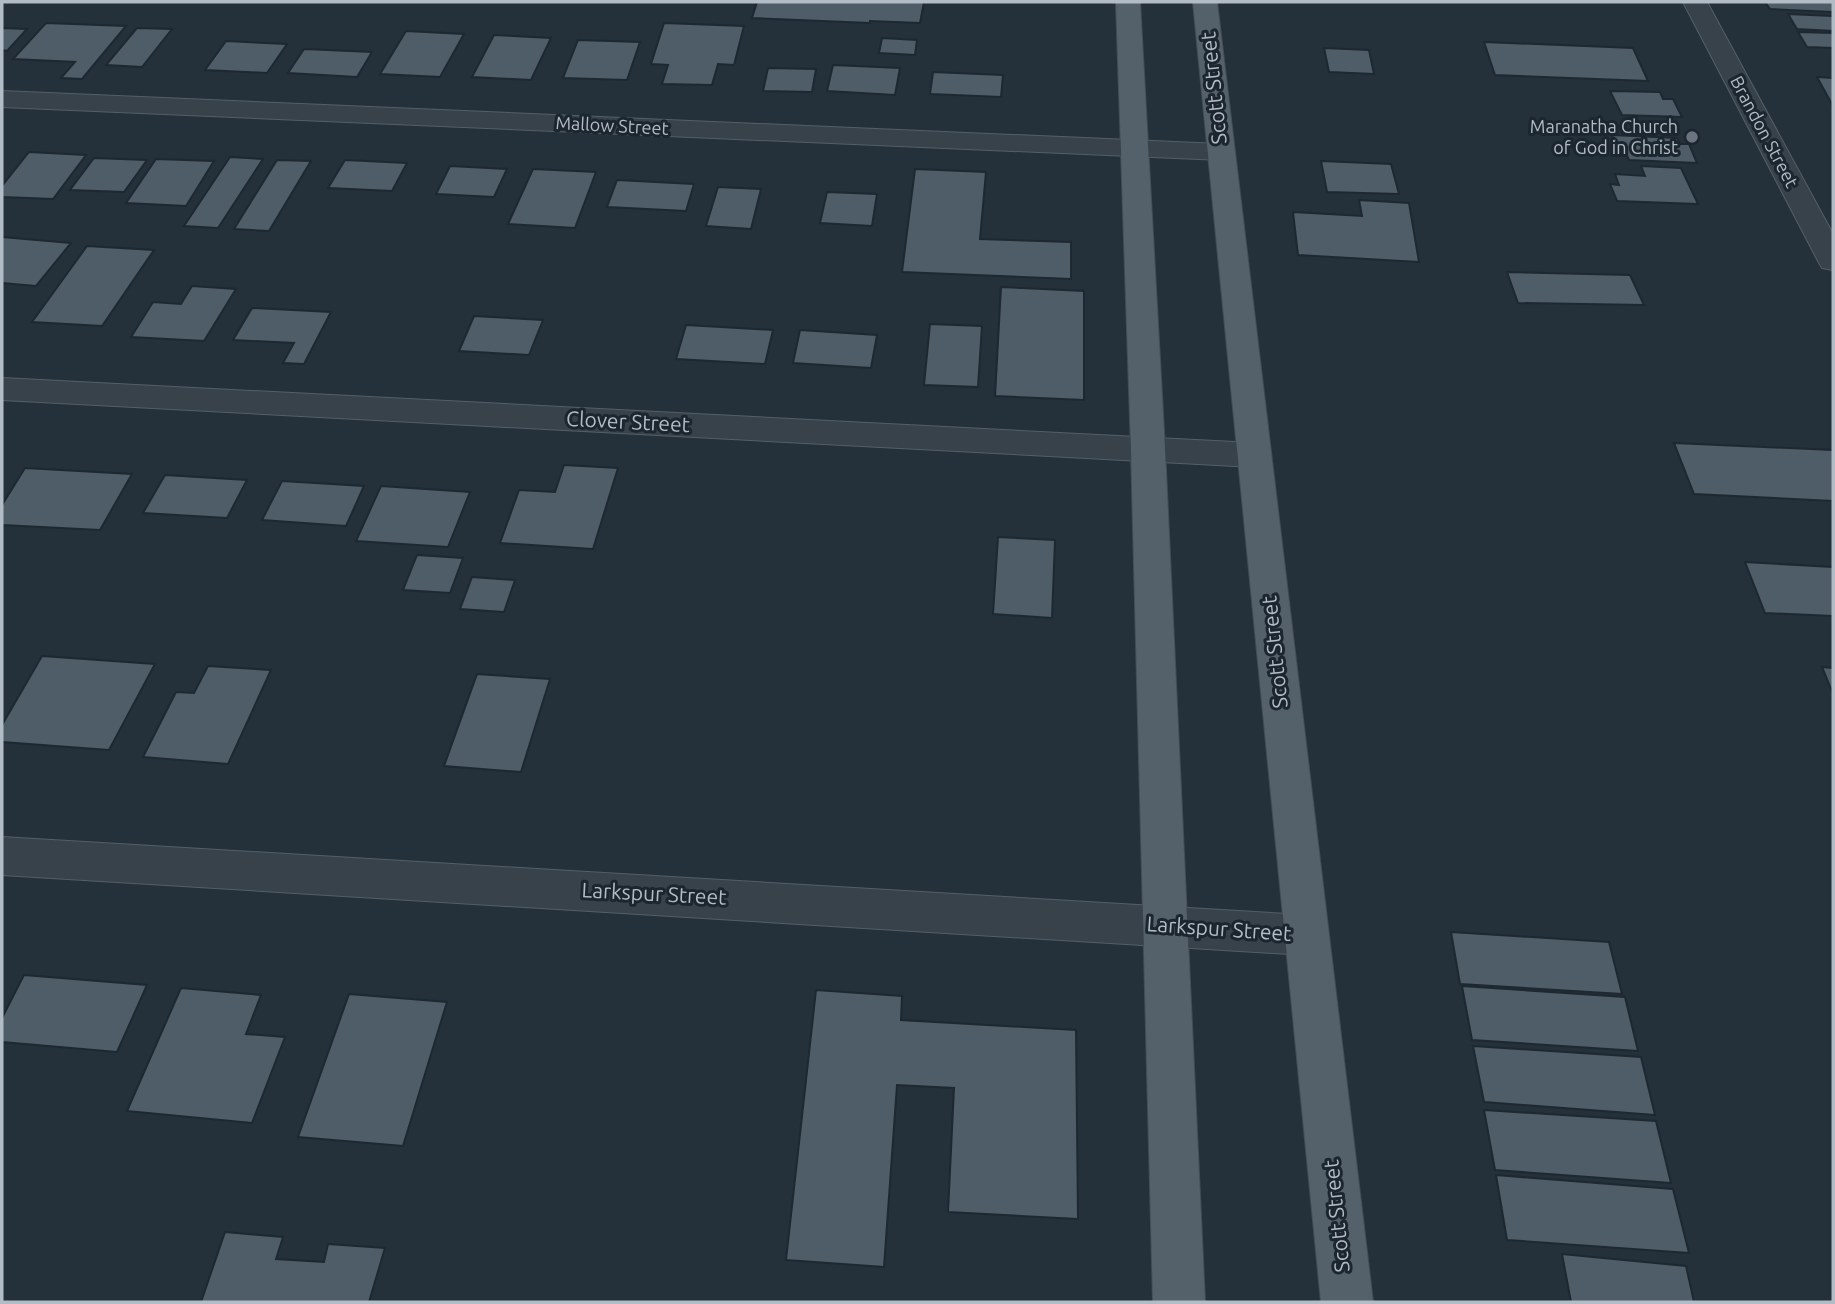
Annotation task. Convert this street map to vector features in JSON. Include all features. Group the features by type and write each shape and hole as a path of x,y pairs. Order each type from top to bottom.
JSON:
{"main road":[{"path":"1128,2 1148,449 1179,1302"},
{"name":"Scott Street","path":"1205,2 1347,1302"}],"street":[{"name":"Brandon Street","path":"1695,2 1833,261"},
{"name":"Mallow Street","path":"2,99 1221,152"},
{"name":"Clover Street","path":"2,388 1254,455"},
{"name":"Larkspur Street","path":"2,856 1305,935"}],"building":[{"path":"757,2 924,2 920,23 870,23 752,18"},
{"path":"1765,2 1833,2 1833,12 1770,9"},
{"path":"1788,14 1833,16 1833,31 1797,29"},
{"path":"46,23 126,26 82,79 61,78 75,62 13,59"},
{"path":"664,23 744,26 734,65 718,64 712,85 662,84 668,65 651,64"},
{"path":"2,28 27,29 7,51 2,50"},
{"path":"137,28 172,29 142,67 106,65"},
{"path":"406,31 464,34 440,77 380,74"},
{"path":"1798,32 1833,33 1833,48 1807,47"},
{"path":"494,35 551,38 531,80 472,77"},
{"path":"882,38 917,40 915,55 879,53"},
{"path":"578,40 640,42 627,80 563,78"},
{"path":"226,41 287,44 267,73 205,70"},
{"path":"1484,42 1633,48 1648,81 1495,75"},
{"path":"1324,48 1369,50 1374,74 1329,72"},
{"path":"304,49 372,52 357,77 288,73"},
{"path":"833,65 900,68 895,95 827,91"},
{"path":"768,68 816,69 812,92 763,91"},
{"path":"933,72 1003,75 1001,97 930,94"},
{"path":"1817,77 1833,78 1833,106"},
{"path":"1610,91 1660,92 1663,99 1673,99 1682,117 1622,115"},
{"path":"1612,135 1677,138 1680,144 1689,144 1697,163 1629,160 1624,149 1617,148"},
{"path":"29,152 86,155 53,199 2,197 2,186"},
{"path":"230,157 263,159 218,228 184,226"},
{"path":"94,158 147,160 124,192 70,190"},
{"path":"156,159 214,161 186,206 126,203"},
{"path":"277,160 311,161 269,231 234,229"},
{"path":"345,160 407,163 392,191 328,188"},
{"path":"1321,161 1391,164 1399,194 1327,192"},
{"path":"450,166 507,169 494,197 436,194"},
{"path":"1641,166 1681,168 1698,204 1617,201 1610,184 1619,185 1615,174 1645,176"},
{"path":"533,169 596,172 575,228 508,224"},
{"path":"915,169 986,172 980,239 1071,242 1071,279 902,272"},
{"path":"617,180 694,184 686,211 607,207"},
{"path":"718,187 761,189 751,229 706,226"},
{"path":"827,192 877,194 872,226 820,223"},
{"path":"1359,200 1409,203 1419,262 1298,255 1293,212 1362,216"},
{"path":"2,237 71,243 36,286 2,283"},
{"path":"87,246 154,250 102,326 32,322"},
{"path":"1507,272 1630,275 1644,305 1518,303"},
{"path":"192,286 236,289 204,341 131,337 153,302 181,304"},
{"path":"1001,287 1084,291 1084,400 995,396"},
{"path":"252,308 331,312 304,364 283,363 294,343 233,340"},
{"path":"474,316 543,320 529,355 459,351"},
{"path":"930,324 982,326 978,387 924,385"},
{"path":"686,325 773,330 765,364 676,359"},
{"path":"800,330 877,335 871,368 793,363"},
{"path":"1674,443 1833,450 1833,501 1694,494"},
{"path":"564,465 618,468 593,549 500,543 519,490 555,492"},
{"path":"25,468 132,474 100,530 2,525 2,505"},
{"path":"165,475 247,480 227,518 143,513"},
{"path":"282,481 364,486 346,526 262,520"},
{"path":"381,486 470,492 448,547 356,541"},
{"path":"998,537 1055,540 1052,618 993,614"},
{"path":"417,555 463,558 450,593 403,590"},
{"path":"1745,562 1833,567 1833,616 1765,613"},
{"path":"472,577 515,580 504,612 460,609"},
{"path":"42,656 155,664 109,750 2,742 2,725"},
{"path":"208,666 271,670 228,764 143,757 176,692 194,693"},
{"path":"1822,667 1833,668 1833,694"},
{"path":"477,674 550,679 521,772 444,766"},
{"path":"1451,932 1609,942 1622,994 1460,984"},
{"path":"24,975 147,985 117,1052 2,1042 2,1018"},
{"path":"1462,986 1625,997 1638,1051 1472,1040"},
{"path":"181,988 261,995 246,1034 285,1037 252,1123 127,1111"},
{"path":"816,990 902,996 901,1020 1076,1030 1078,1219 948,1212 954,1088 897,1085 884,1267 786,1260"},
{"path":"349,994 447,1002 403,1146 298,1137"},
{"path":"1473,1046 1641,1057 1655,1115 1484,1102"},
{"path":"1484,1110 1656,1121 1671,1183 1495,1170"},
{"path":"1496,1175 1673,1189 1689,1253 1507,1240"},
{"path":"225,1232 283,1237 276,1259 324,1262 328,1244 385,1248 369,1302 201,1302"},
{"path":"1562,1254 1686,1266 1694,1302 1571,1302"}],"place":[{"name":"Maranatha Church of God in Christ","path":"1692,137"}]}
